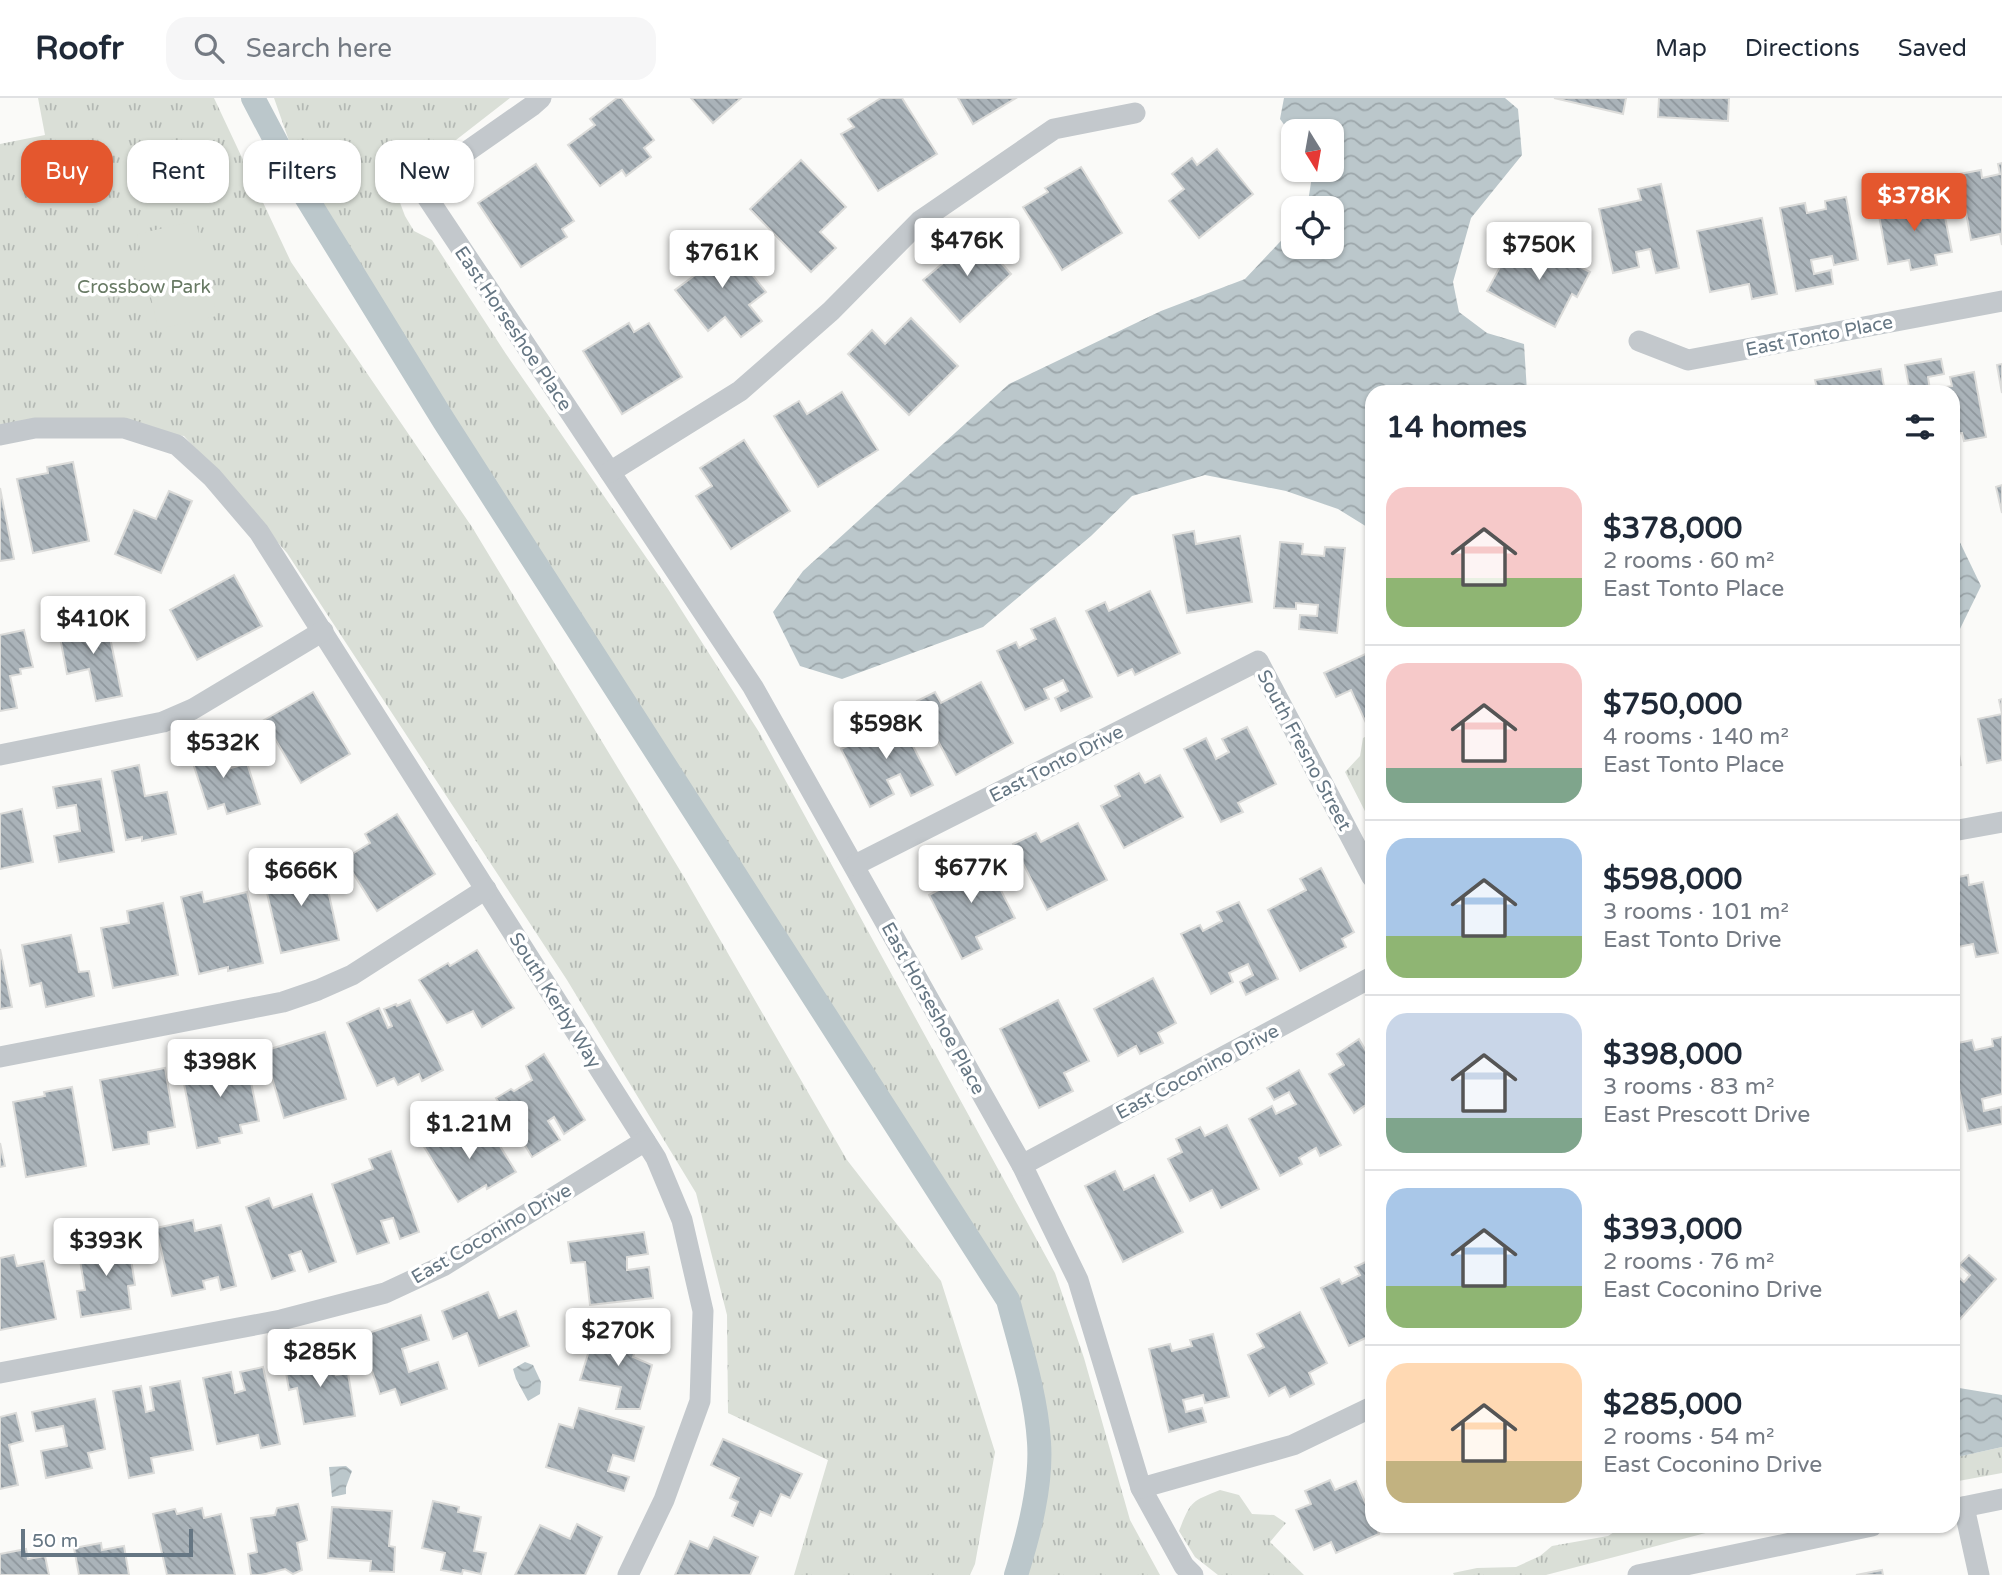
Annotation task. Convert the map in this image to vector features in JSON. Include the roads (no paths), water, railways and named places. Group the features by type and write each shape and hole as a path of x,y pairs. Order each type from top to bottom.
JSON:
{"street":[{"name":"East Horseshoe Place","path":"541,98 419,185 752,687 855,865 1022,1165 1078,1280 1141,1489 1184,1566 1193,1575"},
{"path":"610,472 740,391 831,312 920,221 1054,128 1135,113"},
{"name":"East Tonto Place","path":"1639,341 1688,360 2002,301"},
{"name":"South Kerby Way","path":"0,435 36,428 124,428 177,445 212,477 259,531 656,1158 682,1220 703,1311 700,1401 664,1500 628,1575"},
{"path":"0,755 163,722 193,709 323,631"},
{"name":"East Tonto Drive","path":"855,865 1258,662"},
{"name":"South Fresno Street","path":"1258,662 1365,864"},
{"path":"1960,830 2002,822"},
{"path":"0,1057 283,1002 318,990 352,975 486,889"},
{"name":"East Coconino Drive","path":"1022,1165 1365,981"},
{"name":"East Coconino Drive","path":"0,1373 281,1320 385,1293 443,1266 645,1141"},
{"path":"1141,1489 1293,1445 1365,1410"},
{"path":"1960,1508 2002,1499"},
{"path":"1960,1511 1979,1575"},
{"path":"1638,1575 1839,1533"}],"water":[{"path":"1284,98 1505,98 1518,109 1522,155 1471,218 1453,282 1459,312 1487,333 1524,344 1527,385 1365,385 1365,526 1338,509 1286,491 1205,475 1132,496 1091,536 983,627 842,679 800,666 773,612 803,571 1009,384 1161,311 1245,279 1281,241 1281,259 1344,259 1344,196 1309,196 1311,182 1344,182 1344,119 1281,120"},
{"path":"1960,542 1981,586 1960,629"},
{"path":"525,1362 533,1365 541,1382 540,1394 528,1401 513,1369"},
{"path":"1960,1388 2002,1395 2002,1447 1960,1456"},
{"path":"346,1466 352,1471 346,1494 332,1497 329,1467"}],"waterway":[{"path":"253,98 301,189 444,421 1008,1300 1031,1388 1039,1442 1036,1492 1030,1526 1016,1575"}],"park label":[{"name":"Crossbow Park","path":"144,286"}]}
